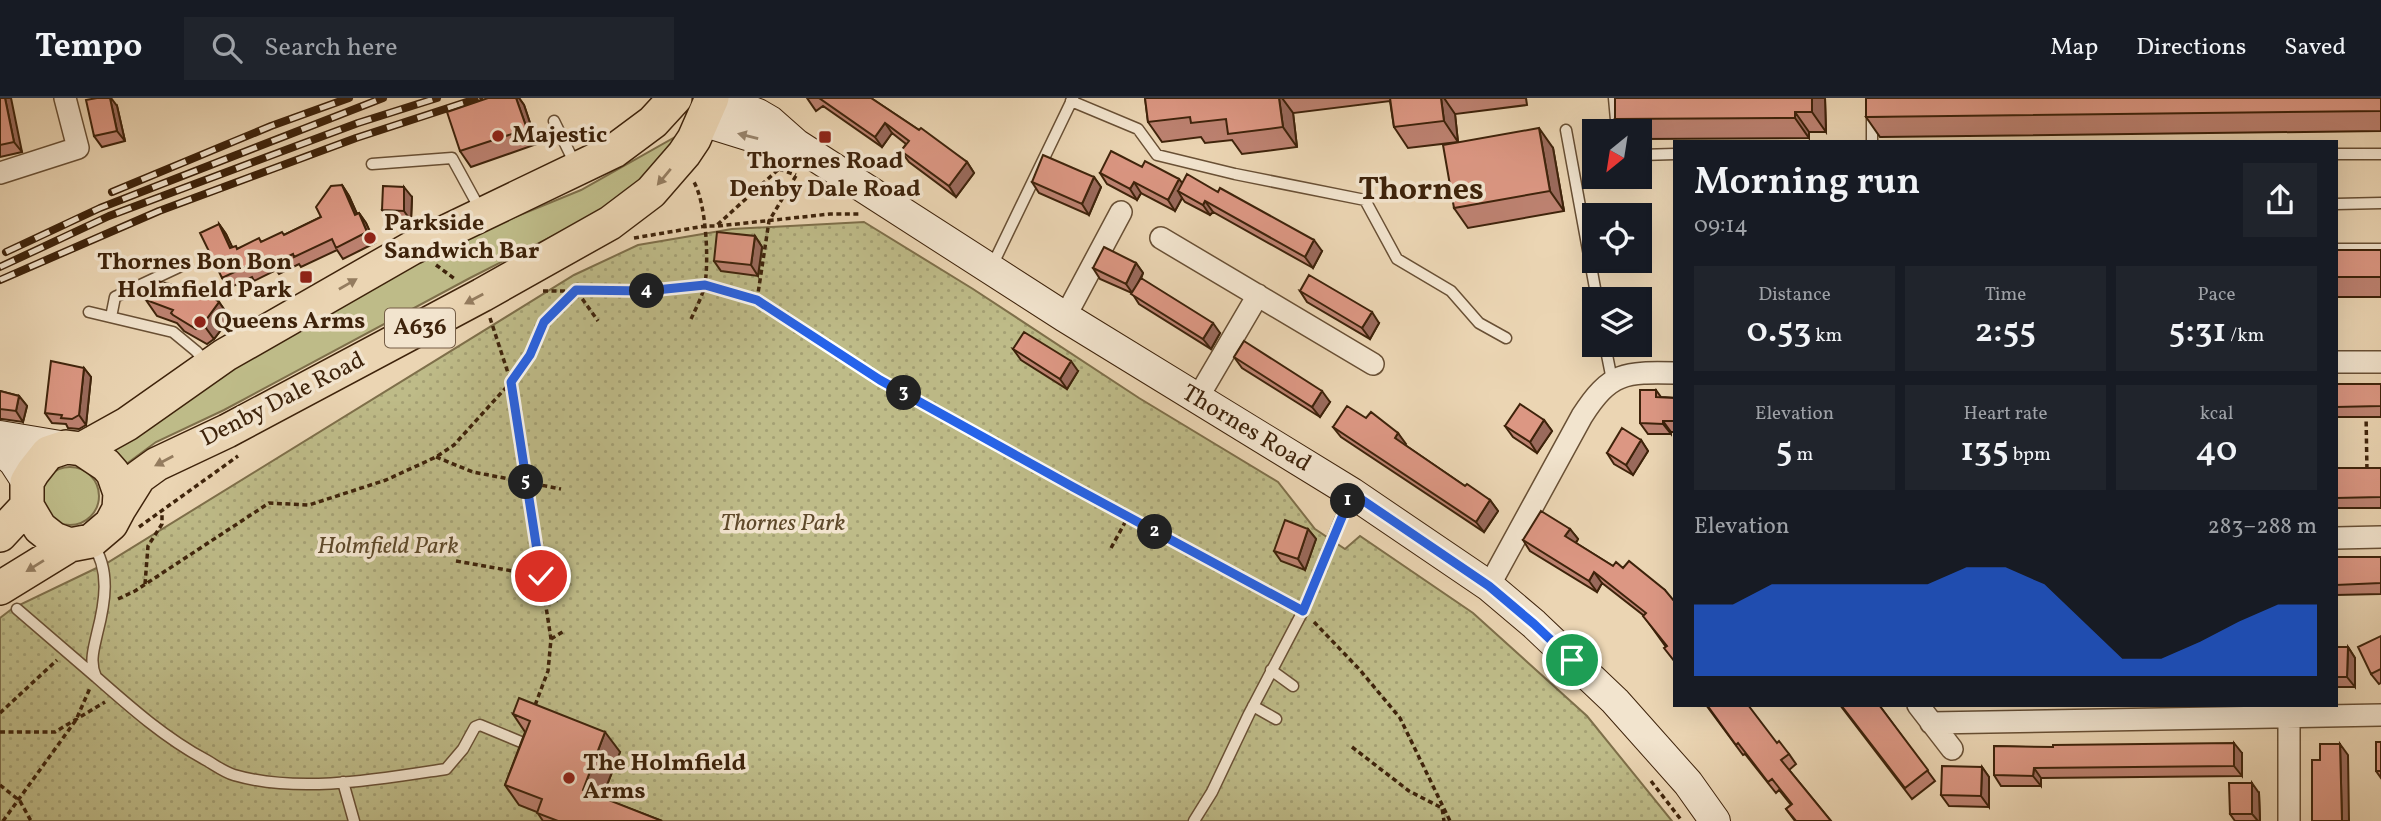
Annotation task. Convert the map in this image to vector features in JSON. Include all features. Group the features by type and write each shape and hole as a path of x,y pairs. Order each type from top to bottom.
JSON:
{"main road":[{"name":"Thornes Road","path":"700,103 797,163 990,269 1197,400 1352,493 1489,586 1534,624 1615,701 1688,783 1715,821"},
{"path":"0,535 27,494 48,453 74,448 127,424 210,366 412,248 614,151 646,145 661,139 700,103"},
{"name":"Denby Dale Road","path":"119,509 139,477 157,464 239,425 610,223 651,192 684,154 700,103"},
{"path":"0,436 74,448 106,465 113,473 120,493 119,509"},
{"path":"0,449 14,462 40,528 54,539 80,543"},
{"name":"A636","path":"9,598 80,543 111,524 119,509"}],"street":[{"path":"0,173 78,148 65,98"},
{"path":"1065,317 1121,212"},
{"path":"1161,238 1373,364"},
{"path":"1197,400 1258,295"},
{"path":"2338,362 2381,362"},
{"path":"1489,586 1596,394 1612,380 1641,373 1673,373"},
{"path":"2338,538 2381,537"},
{"path":"1919,707 1952,749"},
{"path":"2289,715 2289,821"},
{"path":"1931,723 2381,715"}],"lane":[{"path":"1614,98 1616,119"},
{"path":"1872,98 1872,140"},
{"path":"990,269 1072,100 1138,129 1157,155 1365,200 1397,259 1451,290 1479,323 1506,338"},
{"path":"554,121 577,169"},
{"path":"1566,130 1595,287"},
{"path":"1652,155 1673,154"},
{"path":"2338,154 2381,154"},
{"path":"372,164 452,158 483,214"},
{"path":"2338,204 2381,203"},
{"path":"2338,249 2381,248"},
{"path":"111,317 116,297 181,267"},
{"path":"89,312 173,332 210,366"},
{"path":"1607,357 1612,380"},
{"path":"1194,821 1212,792 1303,611 1352,493"},
{"path":"80,543 99,553 105,587 104,605 92,654 96,677"},
{"path":"9,598 146,721 190,752 231,775 267,782 343,782 446,769 463,749 475,727 480,726 521,743"},
{"path":"1271,670 1293,686"},
{"path":"1253,706 1276,719"},
{"path":"343,782 354,821"}],"path":[{"path":"779,169 797,163"},
{"path":"757,300 769,221 797,163"},
{"path":"690,175 700,192 705,226 705,285 691,319"},
{"path":"716,226 830,214 865,214"},
{"path":"533,292 646,291 705,285 757,300 880,380 1303,611 1360,670 1400,718 1450,821"},
{"path":"576,290 598,321"},
{"path":"135,591 269,503 309,505 386,481 436,457 454,445 511,382 530,355 544,322 576,290"},
{"path":"490,317 511,382 551,639 548,671 521,743"},
{"path":"2366,402 2367,483"},
{"path":"436,457 473,472 561,489"},
{"path":"145,585 148,546 162,524 162,513"},
{"path":"1111,548 1128,517"},
{"path":"456,561 541,576 563,577"},
{"path":"513,571 558,601"},
{"path":"551,639 565,631"},
{"path":"0,713 66,651"},
{"path":"3,821 76,720 96,677"},
{"path":"0,732 55,732 117,696"},
{"path":"1352,747 1409,791 1443,808"},
{"path":"0,785 19,801 31,821"},
{"path":"1443,808 1444,821"}],"green space":[{"path":"677,136 665,156 620,202 470,278 224,410 156,442 125,465 111,448 198,387 435,250 581,190"},
{"name":"Thornes Park","path":"864,222 973,289 1139,398 1278,482 1315,529 1345,549 1360,536 1473,613 1587,716 1672,821 0,821 0,618 13,608 107,563 574,275 638,245 732,229"},
{"path":"70,467 86,472 94,480 99,496 94,512 86,520 70,525 54,520 46,512 41,496 46,480 54,472"}],"building":[{"path":"0,98 5,98 14,142 0,145"},
{"path":"110,98 117,131 94,136 86,100"},
{"path":"488,98 516,98 527,129 460,151 447,112"},
{"path":"819,98 871,98 919,130 921,128 967,162 949,186 901,151 909,141 885,123 875,137"},
{"path":"1145,98 1279,98 1283,127 1228,134 1226,119 1191,123 1190,117 1148,122"},
{"path":"1390,98 1441,98 1444,121 1394,127"},
{"path":"1615,98 1812,98 1812,112 1795,112 1795,118 1615,119"},
{"path":"1866,98 2381,98 2381,111 1866,117"},
{"path":"1539,128 1550,191 1454,208 1443,145"},
{"path":"1111,151 1142,167 1145,161 1179,179 1168,200 1134,182 1130,189 1100,173"},
{"path":"1043,155 1094,177 1082,204 1032,182"},
{"path":"1187,174 1218,192 1220,188 1314,240 1305,257 1205,201 1203,205 1178,191"},
{"path":"342,185 355,215 359,213 367,232 336,248 332,239 294,257 293,254 272,264 269,260 247,270 245,267 222,278 200,233 219,224 230,248 236,246 237,249 259,238 261,242 282,232 284,235 321,217 316,207 331,186"},
{"path":"383,186 404,187 404,211 382,210"},
{"path":"717,232 755,236 751,265 714,261"},
{"path":"1104,247 1136,263 1126,284 1093,268"},
{"path":"2338,250 2381,250 2381,277 2338,277"},
{"path":"1309,275 1372,312 1362,328 1300,291"},
{"path":"1141,278 1213,323 1203,339 1131,294"},
{"path":"153,280 207,293 219,302 196,329 173,315 173,310 146,300"},
{"path":"1024,332 1071,361 1060,379 1013,349"},
{"path":"1244,341 1322,391 1312,407 1234,357"},
{"path":"51,361 84,368 79,415 72,419 45,413"},
{"path":"2338,384 2381,384 2381,406 2338,407"},
{"path":"1640,390 1656,390 1656,397 1673,398 1673,421 1663,421 1663,424 1640,423"},
{"path":"0,391 19,396 16,411 0,409"},
{"path":"1520,404 1544,420 1530,442 1505,426"},
{"path":"1347,406 1366,418 1371,412 1398,433 1395,438 1490,500 1476,522 1333,427"},
{"path":"1622,428 1641,440 1626,465 1607,453"},
{"path":"2338,468 2381,468 2381,497 2338,498"},
{"path":"1541,511 1570,529 1565,536 1613,566 1616,562 1623,568 1629,561 1673,600 1673,659 1664,648 1667,646 1643,616 1646,613 1594,572 1589,581 1523,540"},
{"path":"1285,520 1308,529 1298,559 1274,551"},
{"path":"2338,557 2381,557 2381,583 2338,585"},
{"path":"2381,636 2381,669 2371,674 2358,647"},
{"path":"2338,647 2348,647 2347,677 2338,677"},
{"name":"The Holmfield Arms","path":"519,698 605,732 583,790 662,821 558,821 537,813 542,799 505,785 530,721 513,714"},
{"path":"1708,707 1750,707 1777,743 1779,741 1789,754 1781,760 1831,821 1796,821 1786,809 1792,804 1772,779 1768,782 1738,743 1736,745"},
{"path":"1843,707 1881,707 1928,770 1905,788"},
{"path":"2376,742 2381,742 2381,771 2376,771"},
{"path":"2234,743 2234,766 2034,768 2033,776 1994,775 1994,746"},
{"path":"2320,744 2340,744 2342,821 2312,821 2312,760 2320,760"},
{"path":"1942,766 1982,767 1981,796 1941,795"},
{"path":"2229,783 2252,783 2252,814 2230,814"}],"railway":[{"path":"112,192 271,126 349,98"},
{"path":"6,252 100,208 383,98"},
{"path":"0,267 109,216 358,123 437,98"},
{"path":"0,280 159,211 356,138 479,98"}],"place":[{"name":"Majestic","path":"498,136"},
{"name":"Thornes Road Denby Dale Road","path":"825,137"},
{"name":"Parkside Sandwich Bar","path":"370,238"},
{"name":"Thornes Bon Bon Holmfield Park","path":"306,277"},
{"name":"Queens Arms","path":"200,322"},
{"name":"The Holmfield Arms","path":"569,778"}],"district":[{"name":"Thornes","path":"1421,191"}],"route":[{"path":"541,576 511,382 530,355 544,322 576,290 646,291 705,285 757,300 880,380 1303,611 1352,493 1489,586 1572,660"}],"park label":[{"name":"Holmfield Park","path":"388,547"}]}
